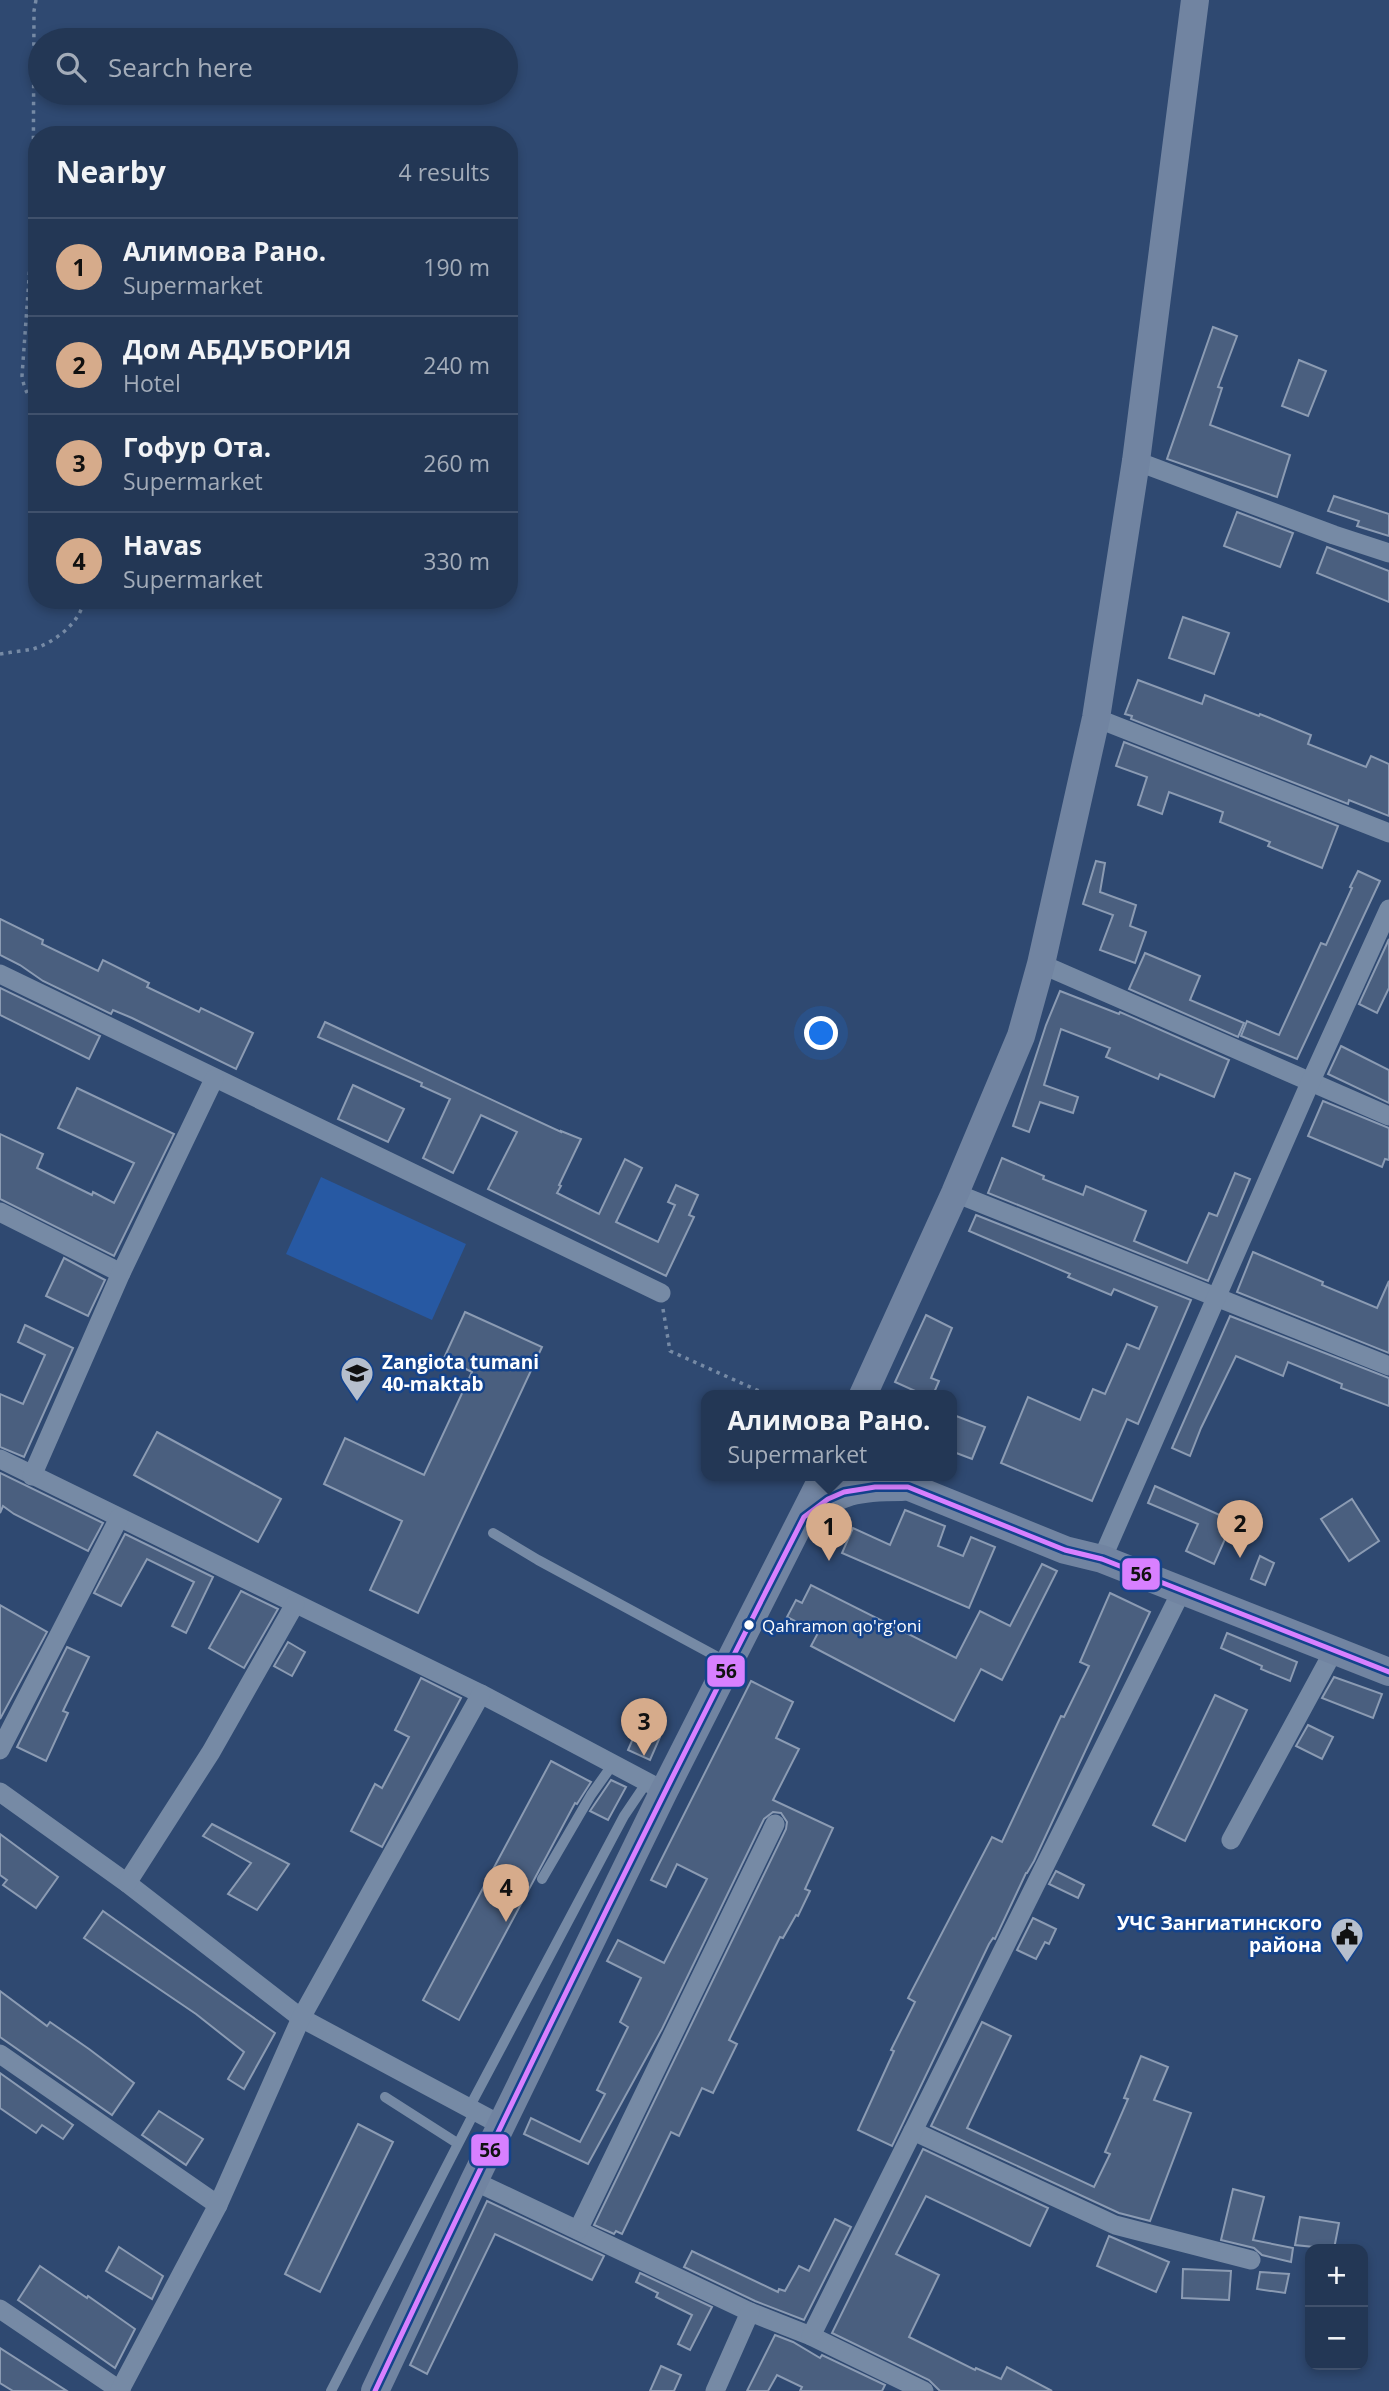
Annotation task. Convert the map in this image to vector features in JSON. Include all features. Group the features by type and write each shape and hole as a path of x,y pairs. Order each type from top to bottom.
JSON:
{"main road":[{"path":"865,1390 955,1193 1021,1036 1041,964 1096,718 1136,461 1195,0"},
{"path":"375,2391 501,2125 655,1786 728,1663 821,1481"},
{"path":"804,1517 828,1499 857,1489 914,1481 1065,1550 1102,1559 1389,1672"}],"street":[{"path":"1136,461 1389,553"},
{"path":"1096,718 1389,833"},
{"path":"1102,1559 1389,909"},
{"path":"1041,964 1389,1116"},
{"path":"0,974 661,1293"},
{"path":"32,1476 121,1273 215,1079"},
{"path":"955,1193 1389,1366"},
{"path":"0,1212 121,1273"},
{"path":"0,1459 481,1694 655,1786"},
{"path":"0,1751 119,1518"},
{"path":"811,2336 1182,1590"},
{"path":"127,1884 211,1752 295,1604"},
{"path":"1231,1840 1333,1651"},
{"path":"0,2309 120,2390 218,2205 301,2018 481,1694"},
{"path":"0,1792 127,1884 301,2018 501,2125"},
{"path":"578,2230 775,1824"},
{"path":"0,2054 218,2205"},
{"path":"913,2131 1115,2225 1251,2260"},
{"path":"474,2181 924,2391"},
{"path":"715,2391 750,2312"}],"lane":[{"path":"493,1533 728,1663"},
{"path":"542,1879 596,1786 613,1764"},
{"path":"331,2391 624,1816 655,1786"},
{"path":"385,2097 457,2143"}],"path":[{"path":"34,28 36,0"},
{"path":"33,126 34,105"},
{"path":"28,293 22,376 28,395"},
{"path":"0,654 36,648 55,638 70,626 82,609"},
{"path":"661,1293 670,1351 757,1390"}],"shaded area":[{"path":"321,1177 466,1244 432,1320 286,1254"}],"building":[{"path":"1213,327 1237,336 1218,387 1222,388 1210,425 1290,455 1277,497 1167,459"},
{"path":"1299,360 1326,371 1308,416 1282,406"},
{"path":"1334,496 1389,514 1389,536 1357,526 1359,521 1328,511"},
{"path":"1237,512 1293,533 1280,567 1224,546"},
{"path":"1327,547 1389,571 1389,602 1317,573"},
{"path":"1183,617 1229,633 1214,674 1169,658"},
{"path":"1138,680 1202,704 1205,695 1259,716 1260,714 1311,735 1308,744 1366,767 1371,756 1389,764 1389,816 1349,800 1348,804 1131,719 1132,716 1125,714"},
{"path":"1124,742 1338,826 1322,868 1268,846 1270,842 1220,822 1223,812 1169,792 1162,814 1138,805 1147,777 1116,766"},
{"path":"1096,861 1105,863 1100,892 1136,905 1130,926 1146,932 1135,963 1100,950 1113,915 1083,904"},
{"path":"1358,871 1380,881 1297,1059 1241,1036 1247,1021 1279,1035 1321,943 1326,945"},
{"path":"0,919 43,940 42,944 98,971 103,960 149,983 147,987 199,1012 201,1008 253,1033 236,1069 132,1018 113,1010 111,1014 43,981 0,955"},
{"path":"1389,939 1389,988 1377,1013 1359,1004"},
{"path":"1145,953 1200,976 1190,1000 1244,1023 1238,1037 1129,989"},
{"path":"0,988 100,1036 89,1059 0,1015"},
{"path":"1060,991 1119,1014 1120,1012 1229,1060 1214,1097 1160,1074 1158,1079 1106,1057 1110,1048 1061,1029 1044,1085 1078,1097 1073,1113 1040,1102 1029,1132 1013,1126"},
{"path":"325,1022 581,1139 557,1193 599,1214 625,1159 642,1168 616,1222 658,1242 675,1205 668,1202 676,1185 698,1195 689,1215 694,1217 666,1276 488,1189 517,1132 481,1115 453,1173 423,1158 450,1099 421,1086 422,1083 318,1037"},
{"path":"1341,1046 1389,1070 1389,1103 1328,1074"},
{"path":"353,1085 404,1109 388,1142 338,1119"},
{"path":"77,1088 174,1134 114,1256 0,1199 0,1134 43,1154 37,1168 114,1203 134,1163 58,1128"},
{"path":"1323,1101 1389,1128 1389,1160 1385,1159 1382,1167 1308,1136"},
{"path":"1002,1158 1083,1195 1086,1186 1146,1211 1134,1241 1187,1263 1209,1213 1217,1216 1235,1173 1250,1179 1208,1281 988,1193"},
{"path":"976,1215 1191,1300 1138,1424 1127,1419 1092,1501 1001,1463 1028,1397 1080,1420 1093,1389 1105,1394 1127,1344 1139,1349 1157,1307 1114,1289 1111,1295 1068,1277 1070,1274 969,1231"},
{"path":"1253,1252 1377,1308 1389,1281 1389,1353 1237,1292"},
{"path":"64,1258 105,1280 88,1316 46,1296"},
{"path":"465,1312 542,1347 418,1613 370,1590 402,1521 324,1484 345,1438 424,1475 472,1372 444,1358"},
{"path":"926,1315 952,1328 931,1378 939,1381 935,1390 913,1390 895,1382"},
{"path":"1230,1316 1389,1378 1389,1406 1341,1388 1342,1384 1288,1362 1283,1376 1236,1356 1190,1456 1172,1448"},
{"path":"25,1325 73,1348 24,1457 0,1447 0,1394 23,1404 45,1355 18,1342"},
{"path":"957,1416 985,1427 972,1459 957,1453"},
{"path":"157,1432 281,1499 258,1542 134,1475"},
{"path":"0,1473 103,1523 88,1551 3,1506 0,1513"},
{"path":"1155,1486 1233,1521 1214,1564 1186,1551 1198,1524 1148,1503"},
{"path":"1352,1499 1379,1541 1349,1561 1321,1519"},
{"path":"905,1510 945,1526 938,1546 963,1556 971,1537 995,1547 969,1608 842,1553 853,1528 890,1545"},
{"path":"125,1534 213,1577 186,1633 172,1626 194,1582 147,1559 121,1606 94,1593"},
{"path":"1260,1556 1274,1563 1265,1585 1251,1579"},
{"path":"1042,1564 1057,1571 1002,1680 981,1669 954,1721 811,1646 818,1633 787,1617 796,1600 802,1603 811,1585 956,1658 980,1611 1010,1626"},
{"path":"241,1591 278,1609 244,1668 209,1648"},
{"path":"1110,1593 1150,1612 1034,1861 995,1939 989,1944 892,2146 858,2130 894,2051 891,2050 915,2002 908,1998 992,1837 1002,1842 1061,1716 1064,1717 1089,1666 1080,1662"},
{"path":"0,1605 47,1632 0,1719"},
{"path":"1227,1633 1297,1662 1290,1681 1221,1648"},
{"path":"288,1642 305,1652 292,1676 274,1666"},
{"path":"67,1647 89,1657 63,1711 68,1713 46,1761 17,1747"},
{"path":"1334,1677 1382,1694 1373,1718 1322,1698"},
{"path":"421,1678 461,1698 382,1847 351,1831 375,1784 382,1788 409,1737 395,1730"},
{"path":"751,1681 793,1702 776,1738 799,1749 773,1800 833,1828 805,1889 810,1891 798,1916 796,1915 783,1938 780,1937 729,2040 737,2044 713,2093 702,2088 679,2136 671,2132 622,2234 616,2231 614,2234 594,2225 786,1829 787,1822 781,1813 773,1812 764,1819 662,2029 588,2164 524,2134 531,2118 580,2142 605,2094 597,2090 628,2027 620,2022 641,1978 607,1961 618,1940 664,1963 707,1879 677,1864 666,1887 651,1880"},
{"path":"1215,1695 1247,1710 1185,1841 1153,1825"},
{"path":"1308,1725 1333,1737 1322,1759 1296,1746"},
{"path":"638,1727 660,1737 650,1760 628,1750"},
{"path":"551,1761 591,1782 577,1804 575,1803 459,2020 423,2000"},
{"path":"611,1780 626,1787 608,1820 590,1811"},
{"path":"212,1824 289,1864 257,1910 228,1894 251,1863 203,1836"},
{"path":"0,1834 58,1877 36,1908 3,1885 7,1880 0,1875"},
{"path":"1056,1871 1084,1885 1078,1898 1049,1884"},
{"path":"103,1911 275,2033 244,2089 228,2079 244,2052 196,2014 84,1938"},
{"path":"1033,1918 1056,1929 1049,1944 1045,1942 1036,1959 1017,1950"},
{"path":"0,1991 47,2026 50,2022 134,2083 112,2115 0,2037"},
{"path":"982,2022 1011,2036 967,2128 1094,2187 1110,2154 1105,2152 1128,2099 1124,2098 1141,2056 1168,2067 1154,2100 1191,2113 1150,2221 1119,2213 931,2126"},
{"path":"0,2073 73,2125 63,2139 42,2125 36,2133 0,2108"},
{"path":"159,2111 203,2139 186,2165 142,2135"},
{"path":"358,2124 393,2142 320,2292 285,2274"},
{"path":"923,2149 1048,2208 1030,2246 926,2196 896,2254 939,2275 909,2337 975,2370 976,2368 1001,2379 1007,2367 1052,2391 940,2391 929,2380 832,2333"},
{"path":"1233,2189 1264,2197 1253,2240 1293,2248 1291,2262 1262,2255 1254,2248 1221,2240"},
{"path":"487,2201 604,2256 592,2280 495,2234 427,2374 410,2365"},
{"path":"1300,2217 1339,2223 1335,2244 1295,2245"},
{"path":"835,2219 851,2227 804,2320 755,2301 684,2267 692,2251 778,2292 779,2289 785,2291 799,2266 809,2271"},
{"path":"1109,2236 1169,2262 1156,2292 1097,2266"},
{"path":"119,2247 163,2276 152,2299 106,2271"},
{"path":"40,2266 135,2329 115,2368 18,2300"},
{"path":"1183,2269 1231,2271 1229,2300 1182,2298"},
{"path":"1260,2272 1289,2274 1285,2293 1257,2289"},
{"path":"640,2273 712,2307 690,2350 678,2344 692,2315 656,2297 658,2293 636,2282"},
{"path":"775,2335 820,2358 822,2355 885,2385 882,2391 800,2391 802,2387 777,2375 768,2391 747,2391"},
{"path":"0,2348 67,2391 13,2391 0,2383"},
{"path":"661,2366 681,2375 674,2391 650,2391"}],"transit line":[{"name":"56","path":"375,2391 532,2061 749,1625 804,1517 828,1499 844,1492 875,1487 908,1487 1065,1550 1102,1559 1389,1672"}],"place":[{"name":"Zangiota tumani 40-maktab","path":"357,1403"},
{"name":"Дом АБДУБОРИЯ","path":"1240,1558"},
{"name":"Алимова Рано.","path":"829,1561"},
{"name":"Qahramon qo'rg'oni","path":"749,1625"},
{"name":"Гофур Ота.","path":"644,1756"},
{"name":"Havas","path":"506,1922"},
{"name":"УЧС Зангиатинского района","path":"1347,1964"}]}
